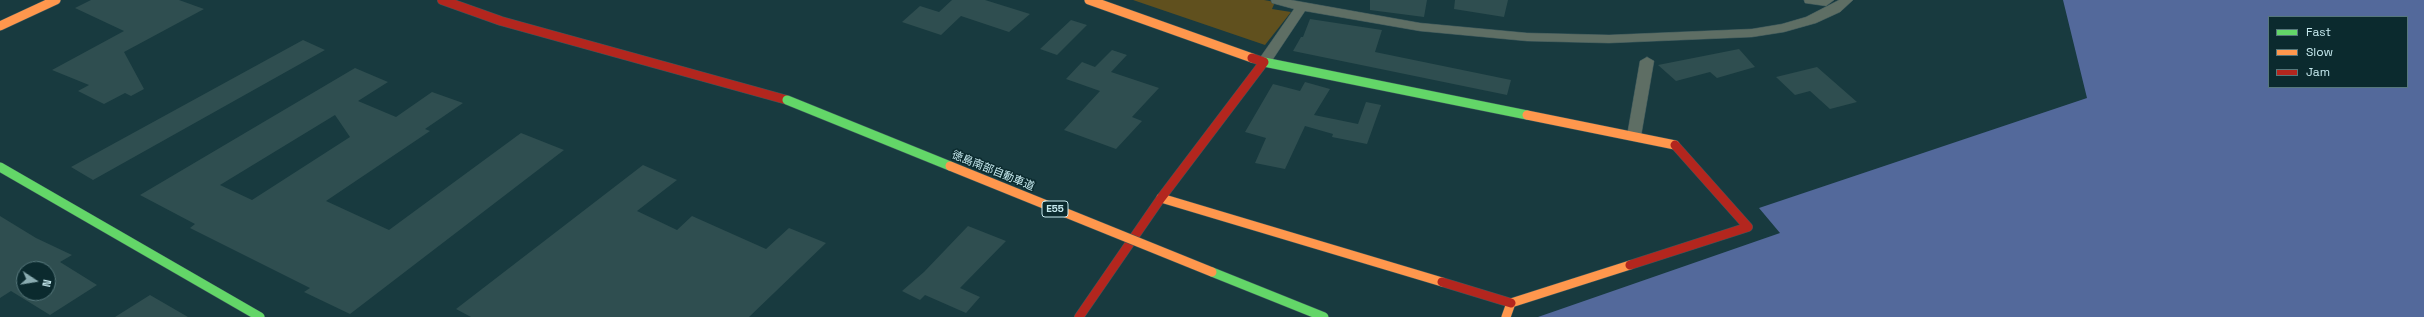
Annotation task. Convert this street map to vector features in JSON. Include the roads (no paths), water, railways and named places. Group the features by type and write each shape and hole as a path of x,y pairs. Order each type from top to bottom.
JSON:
{"main road":[{"path":"0,26 56,0"},
{"name":"徳島南部自動車道","path":"442,0 501,21 788,100 1324,317"},
{"path":"1089,0 1264,62 1674,144 1748,227 1511,303 1161,198"},
{"path":"1079,317 1161,198 1264,62"},
{"path":"0,167 260,317"},
{"path":"1506,317 1511,303"}],"street":[{"path":"1277,0 1302,7 1420,27 1527,37 1609,39 1752,33 1784,28 1811,20 1835,9 1847,0"},
{"path":"1810,0 1826,2 1828,0"},
{"path":"1264,62 1302,7"},
{"path":"1634,136 1647,61"}],"water":[{"path":"2063,0 2424,0 2424,317 1538,317 1780,233 1759,208 2087,98"}]}
